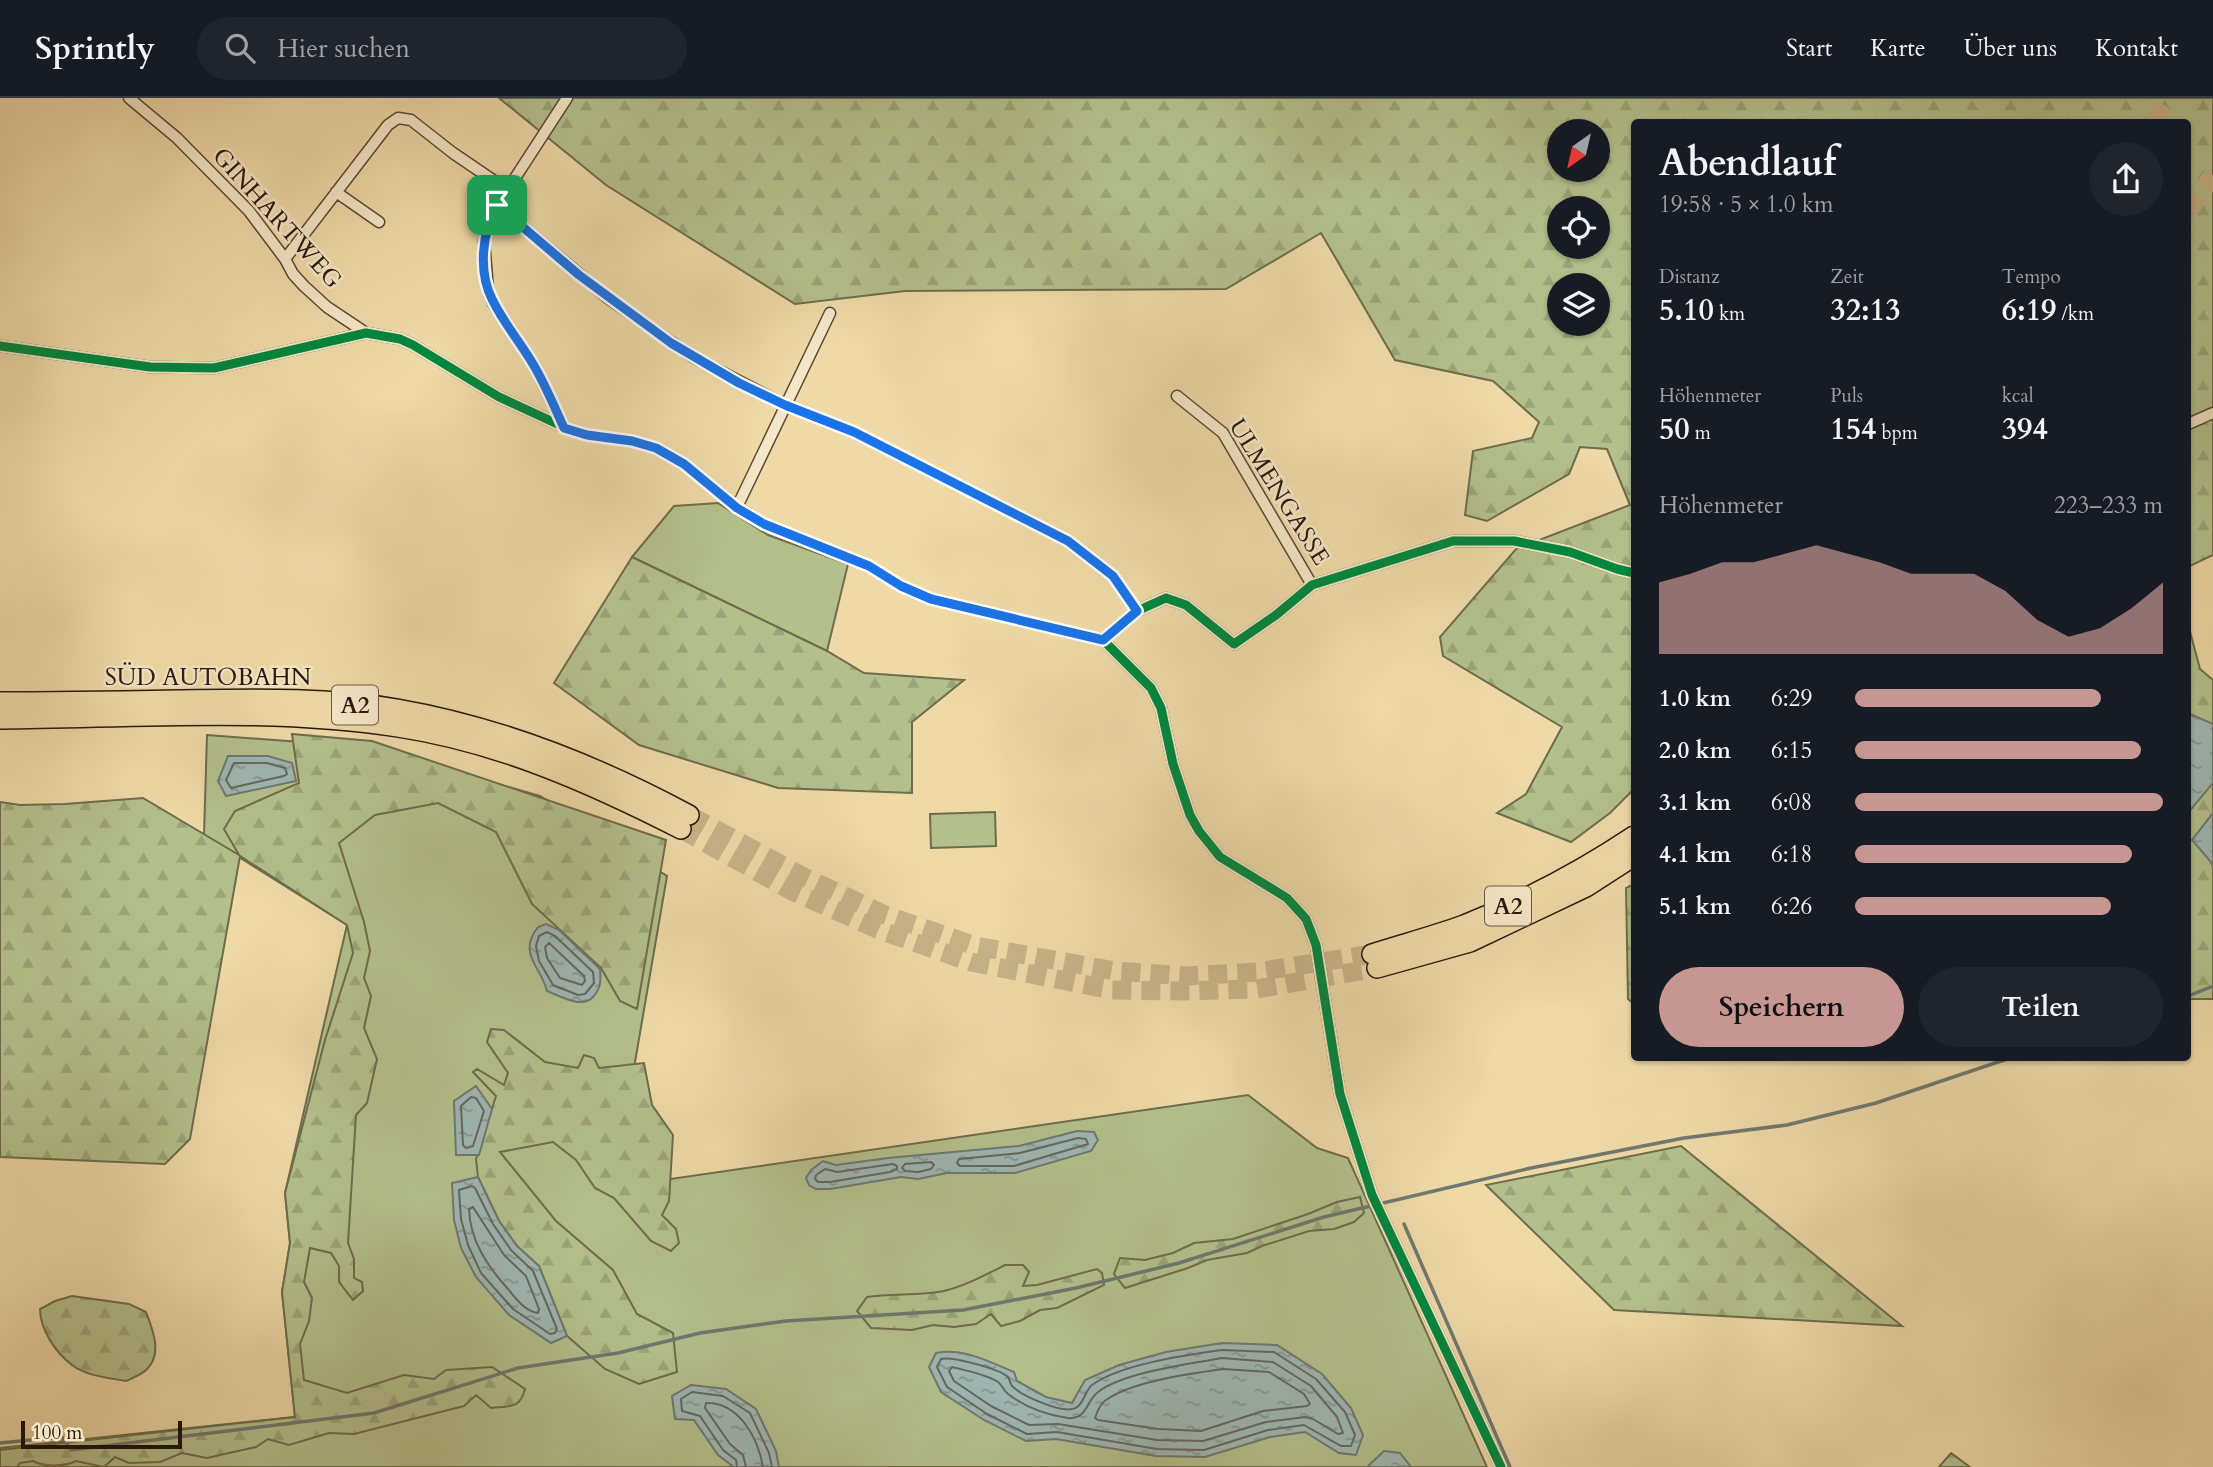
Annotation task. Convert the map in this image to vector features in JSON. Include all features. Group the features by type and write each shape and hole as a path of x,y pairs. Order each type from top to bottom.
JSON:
{"highway":[{"name":"SÜD AUTOBAHN","path":"0,702 248,699 323,701 395,709 466,723 529,742 635,786 685,822 528,760 400,727 325,718 233,716 0,719"},
{"name":"A2","path":"1631,838 1540,892 1375,961 1470,942 1586,887 1631,858"}],"street":[{"name":"GINHARTWEG","path":"129,98 177,138 249,211 293,274 327,307 366,332"},
{"path":"564,428 534,365 493,303 488,290 484,241 488,223 506,189 567,98"},
{"path":"285,259 388,125 398,118 411,120 506,189"},
{"path":"335,192 379,222"},
{"path":"497,205 579,275 671,343 720,373 785,405 854,432 1068,541 1113,576 1137,611"},
{"path":"737,508 830,313"},
{"path":"0,346 150,367 214,368 366,332 400,340 413,345 499,397 564,428 656,448 684,464 737,508 776,530 869,566 901,586 931,599 1103,640 1151,688 1161,708 1173,764 1190,816 1199,831 1220,857 1287,898 1306,919 1316,945 1340,1094 1372,1195 1501,1467"},
{"name":"ULMENGASSE","path":"1177,396 1223,433 1312,585"},
{"path":"2191,423 2213,413"},
{"path":"1103,640 1137,611 1166,598 1186,605 1234,644 1276,615 1312,585 1453,541 1514,541 1570,552 1631,572"}],"green space":[{"path":"499,98 2213,98 2213,555 2191,566 2191,119 1631,119 1631,792 1610,813 1571,842 1497,813 1526,794 1562,727 1443,656 1440,637 1516,549 1630,505 1607,449 1580,447 1569,474 1487,521 1465,515 1473,451 1532,438 1539,422 1493,381 1395,360 1321,233 1226,289 905,291 795,304 606,185"},
{"path":"718,503 768,535 848,564 827,651 632,557 674,506"},
{"path":"632,557 827,651 864,673 964,680 912,722 912,793 778,788 639,745 554,683"},
{"path":"2191,635 2200,669 2213,680 2213,999 2191,999"},
{"path":"292,734 372,741 666,840 637,1009 620,1001 601,968 532,904 496,832 438,803 375,815 339,843 364,922 370,951 364,978 371,996 364,1028 377,1059 367,1103 356,1115 348,1243 354,1259 354,1278 362,1282 363,1291 353,1300 339,1282 339,1266 331,1253 310,1248 304,1282 312,1298 309,1321 300,1344 304,1380 347,1393 404,1375 434,1379 446,1370 492,1367 525,1389 523,1395 513,1405 491,1408 476,1395 464,1406 354,1434 329,1433 289,1445 268,1439 256,1447 207,1458 182,1453 160,1462 129,1463 115,1457 104,1467 76,1461 54,1466 33,1461 20,1463 17,1467 0,1467 0,1450 295,1417 282,1292 290,1243 285,1193 325,1040 353,953 347,925 240,856 190,1139 165,1164 0,1157 0,802 20,805 65,804 143,798 239,855 224,829 235,811 299,783"},
{"path":"207,735 368,747 540,796 667,876 635,1062 664,1180 1248,1095 1317,1148 1348,1158 1487,1467 0,1467 0,1448 295,1417 282,1292 290,1243 285,1193 347,925 204,835"},
{"path":"995,812 996,846 931,848 930,814"},
{"path":"1631,886 1631,1002 1628,999 1626,888"},
{"path":"491,1029 504,1030 545,1062 578,1068 584,1055 594,1058 599,1068 644,1063 652,1105 673,1135 669,1201 662,1215 676,1229 679,1243 671,1251 651,1241 614,1198 595,1188 576,1160 553,1142 500,1152 556,1221 613,1270 637,1314 673,1333 677,1372 639,1384 605,1369 567,1336 539,1266 517,1246 499,1221 478,1177 476,1159 496,1096 473,1072 477,1069 504,1085 508,1073 487,1042"},
{"path":"1681,1146 1902,1326 1614,1310 1486,1185"},
{"path":"1360,1197 1364,1213 1354,1222 1334,1229 1309,1231 1247,1253 1207,1260 1125,1288 1114,1274 1120,1258 1145,1260 1173,1253 1194,1243 1233,1239 1337,1202"},
{"path":"1005,1265 1023,1265 1029,1272 1023,1286 1037,1285 1097,1269 1102,1273 1104,1285 1057,1308 1040,1310 1020,1321 1001,1326 991,1314 976,1324 954,1327 933,1325 912,1330 871,1328 857,1311 867,1297 944,1291"},
{"path":"72,1296 129,1304 146,1312 154,1334 155,1350 146,1370 126,1381 84,1372 66,1360 54,1347 46,1332 40,1309"},
{"path":"1951,1453 1970,1467 1939,1467"}],"water":[{"path":"2191,714 2213,724 2213,783 2191,809"},
{"path":"228,756 268,756 292,763 296,781 226,796 218,781"},
{"path":"2213,813 2213,868 2192,840"},
{"path":"546,924 559,930 600,969 599,987 589,1000 571,1001 547,991 530,953 532,936 538,927"},
{"path":"476,1086 492,1109 479,1155 456,1155 454,1101"},
{"path":"1077,1131 1094,1132 1098,1140 1091,1151 1015,1173 947,1173 918,1179 901,1177 830,1189 816,1189 809,1185 806,1178 811,1170 823,1161 836,1165 1019,1146"},
{"path":"478,1177 499,1221 517,1246 539,1266 567,1336 551,1343 509,1315 476,1277 461,1248 454,1220 452,1183"},
{"path":"1222,1343 1277,1345 1322,1374 1351,1408 1363,1435 1356,1455 1339,1453 1305,1432 1270,1437 1205,1457 1156,1456 1056,1439 1026,1441 984,1420 941,1392 929,1367 936,1353 966,1354 1014,1372 1017,1381 1046,1397 1072,1403 1085,1380 1119,1365 1166,1352"},
{"path":"691,1385 726,1389 756,1409 776,1451 779,1467 734,1467 718,1455 694,1420 675,1419 672,1396"},
{"path":"1384,1451 1400,1453 1411,1467 1367,1467"}],"waterway":[{"path":"2191,995 2213,986"},
{"path":"0,1443 62,1437 71,1450 374,1413 518,1368 618,1353 700,1333 786,1321 963,1310 1076,1288 1179,1263 1324,1217 1531,1168 1684,1138 1787,1125 1876,1103 2001,1061"},
{"path":"1404,1224 1510,1467"}],"tunnel":[{"path":"2157,119 2170,98"},
{"path":"2191,207 2213,175"},
{"path":"689,815 802,876 885,915 976,946 1115,971 1186,976 1257,972 1372,954"},
{"path":"681,829 792,891 882,931 971,962 1112,990 1257,989 1377,968"}],"cycle path":[{"path":"0,346 150,367 214,368 366,333 400,339 499,397 564,427 587,435 632,441 656,448 684,464 737,507 764,524 869,566 901,586 931,599 1103,640"},
{"path":"1103,640 1137,611 1166,598 1186,605 1234,644 1276,615 1312,585 1453,541 1514,541 1570,552 1631,572"},
{"path":"1103,640 1151,688 1161,708 1173,764 1190,815 1199,831 1220,857 1287,898 1306,919 1316,945 1340,1094 1372,1195 1501,1467"}],"route":[{"path":"497,205 609,299 671,343 739,383 785,405 854,432 1068,541 1113,576 1137,611 1103,640 931,599 901,586 869,566 764,524 737,508 684,464 656,448 564,428 534,365 493,303 488,290 484,241 488,223 497,205"}]}
